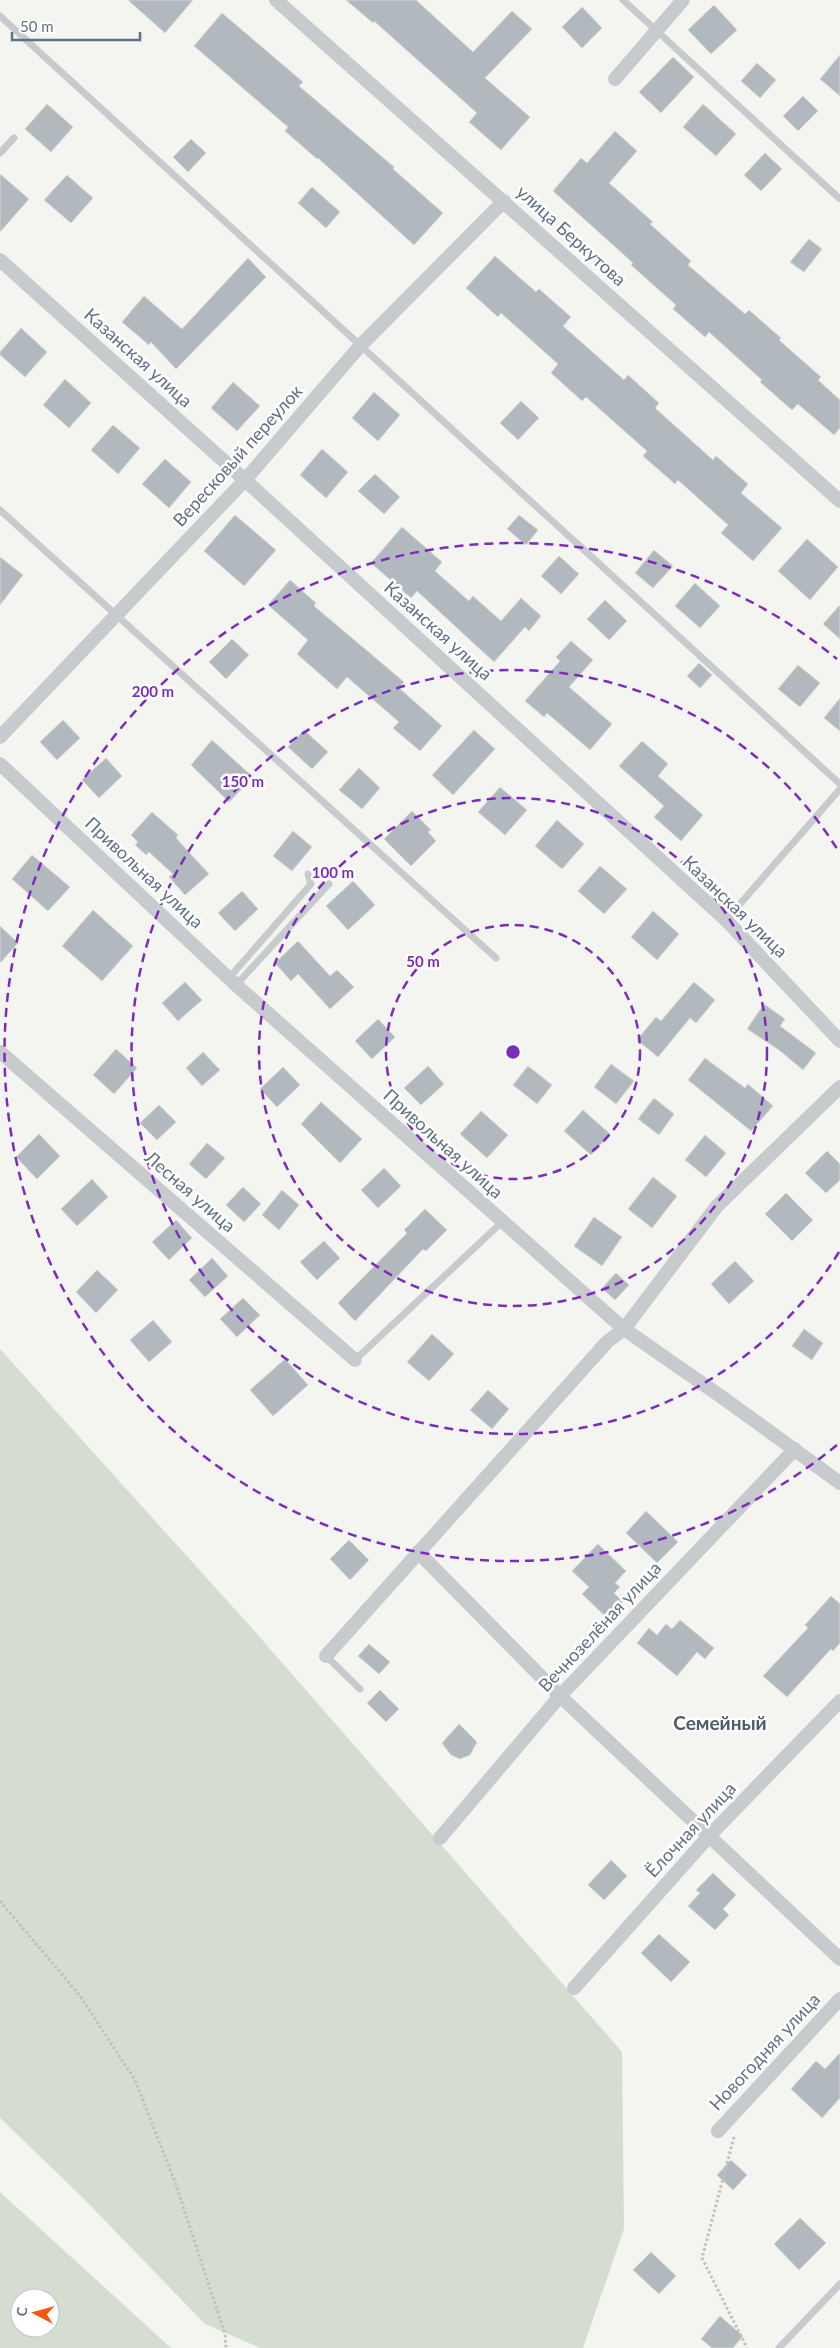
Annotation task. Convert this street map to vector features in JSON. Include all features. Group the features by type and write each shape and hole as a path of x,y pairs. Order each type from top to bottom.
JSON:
{"street":[{"name":"улица Беркутова","path":"276,0 840,501"},
{"path":"614,79 683,0"},
{"name":"Вересковый переулок","path":"0,737 245,480 360,346 504,201"},
{"name":"Казанская улица","path":"0,260 245,480 726,920 840,1041"},
{"name":"Привольная улица","path":"0,764 233,982 624,1329 795,1449 840,1483"},
{"name":"Лесная улица","path":"0,1052 355,1360"},
{"path":"326,1656 606,1342 624,1329 716,1206 840,1087"},
{"name":"Вечнозелёная улица","path":"440,1838 560,1696 795,1449"},
{"path":"418,1552 560,1696 840,1958"},
{"name":"Ёлочная улица","path":"574,1988 710,1835 840,1702"},
{"name":"Новогодняя улица","path":"718,2131 840,2000"}],"lane":[{"path":"623,0 840,199"},
{"path":"0,16 840,784"},
{"path":"0,153 14,138"},
{"path":"0,510 496,958"},
{"path":"726,920 840,789"},
{"path":"233,982 311,884 308,874"},
{"path":"233,982 329,884"},
{"path":"355,1360 502,1222"},
{"path":"326,1656 360,1689"},
{"path":"779,2348 840,2284"}],"path":[{"path":"0,1901 81,1996 135,2080 175,2182 225,2334 226,2348"},
{"path":"735,2134 702,2258 747,2348"}],"shaded area":[{"path":"0,1349 250,1626 622,2052 624,2229 583,2348 260,2348 205,2324 83,2198 0,2118"},
{"path":"0,2192 171,2348 0,2348"}],"building":[{"path":"128,0 193,0 165,33"},
{"path":"346,0 416,0 473,52 512,11 532,29 485,78 530,117 501,150 469,122 477,113 374,21 373,23"},
{"path":"714,5 737,30 711,54 688,30"},
{"path":"582,7 602,28 582,48 562,27"},
{"path":"222,13 303,82 299,86 394,167 393,169 443,213 414,245 318,158 285,131 288,127 194,46"},
{"path":"840,55 840,96 820,79"},
{"path":"673,57 694,77 661,113 639,92"},
{"path":"757,63 776,80 760,98 741,81"},
{"path":"803,96 818,111 798,131 783,116"},
{"path":"47,104 73,127 51,152 25,129"},
{"path":"703,104 736,134 716,156 683,127"},
{"path":"615,131 637,151 609,183 653,222 650,224 691,261 688,265 745,314 749,310 781,338 779,340 821,377 818,380 840,400 840,428 834,435 798,404 792,410 760,382 762,380 709,332 705,337 673,309 676,305 631,265 633,263 553,191 581,158 587,163"},
{"path":"191,139 206,153 188,172 173,157"},
{"path":"765,153 782,169 761,191 744,175"},
{"path":"0,174 29,199 0,232"},
{"path":"67,175 93,198 71,223 44,200"},
{"path":"312,187 340,212 326,228 298,203"},
{"path":"809,239 822,249 804,272 790,262"},
{"path":"495,256 536,292 539,289 571,317 563,326 624,380 628,375 659,403 655,408 713,460 716,456 748,484 741,493 782,528 753,561 721,533 728,525 678,480 675,484 643,456 647,451 586,397 582,401 551,373 558,364 501,313 498,317 466,288"},
{"path":"248,258 266,277 176,369 151,342 149,345 122,322 144,296 182,329"},
{"path":"21,328 47,352 25,377 0,355 0,352"},
{"path":"65,379 91,403 69,428 43,405"},
{"path":"233,382 260,406 237,431 211,408"},
{"path":"374,392 400,415 378,441 352,418"},
{"path":"521,401 539,418 518,440 500,423"},
{"path":"113,425 140,448 118,474 91,450"},
{"path":"322,449 348,472 326,498 300,475"},
{"path":"165,459 191,482 169,508 142,484"},
{"path":"375,474 400,497 384,514 358,491"},
{"path":"235,515 276,550 244,586 204,551"},
{"path":"519,515 538,530 526,545 507,529"},
{"path":"402,527 442,562 435,571 469,601 473,596 501,621 521,598 541,616 529,631 525,627 494,662 417,591 411,598 371,563"},
{"path":"807,539 838,567 810,600 778,571"},
{"path":"654,550 673,566 653,588 635,573"},
{"path":"559,556 579,574 561,594 541,576"},
{"path":"0,557 23,575 0,605"},
{"path":"290,580 316,603 314,606 404,682 399,688 442,726 420,751 393,728 399,722 347,677 337,689 297,654 308,640 268,605"},
{"path":"695,583 720,606 700,628 675,606"},
{"path":"605,600 627,621 609,640 587,619"},
{"path":"840,605 840,639 823,624"},
{"path":"232,639 249,655 226,679 209,662"},
{"path":"571,641 593,660 569,687 612,724 590,750 547,713 544,717 525,701 560,661 556,657"},
{"path":"699,663 712,675 700,688 687,676"},
{"path":"798,665 820,683 800,707 778,689"},
{"path":"840,698 840,731 824,718"},
{"path":"63,720 80,738 57,760 40,742"},
{"path":"304,730 328,752 312,769 288,747"},
{"path":"474,730 495,749 453,795 432,775"},
{"path":"212,740 253,777 229,802 191,765"},
{"path":"642,741 668,764 658,776 703,815 681,841 654,817 664,806 619,766"},
{"path":"106,758 122,776 99,798 82,780"},
{"path":"359,768 380,788 362,809 339,790"},
{"path":"500,787 527,810 505,835 478,812"},
{"path":"412,811 431,830 428,832 436,841 411,866 384,839"},
{"path":"152,812 178,835 176,838 209,874 185,895 169,877 173,874 149,852 146,855 135,845 138,842 131,835"},
{"path":"557,820 584,844 562,869 535,846"},
{"path":"293,831 312,847 292,871 273,856"},
{"path":"32,855 70,887 48,911 12,879"},
{"path":"600,866 627,889 604,914 578,891"},
{"path":"353,881 375,905 348,930 326,906"},
{"path":"242,891 258,909 235,931 218,913"},
{"path":"93,910 133,946 102,981 62,946"},
{"path":"653,911 679,934 657,960 631,937"},
{"path":"0,926 18,943 0,963"},
{"path":"298,941 330,976 337,970 354,987 330,1009 298,974 291,981 275,963"},
{"path":"185,982 202,1000 178,1021 162,1003"},
{"path":"694,982 715,1000 696,1023 690,1018 658,1057 637,1040 656,1017 661,1021"},
{"path":"764,1004 785,1019 780,1026 816,1053 803,1070 779,1050 747,1029"},
{"path":"378,1019 395,1037 372,1059 355,1041"},
{"path":"116,1049 137,1068 114,1094 93,1075"},
{"path":"203,1052 220,1070 202,1086 186,1068"},
{"path":"705,1058 745,1088 748,1084 773,1106 751,1131 688,1080"},
{"path":"611,1064 634,1081 616,1104 594,1087"},
{"path":"428,1066 444,1084 421,1105 404,1088"},
{"path":"528,1066 552,1085 537,1104 513,1085"},
{"path":"283,1067 300,1085 277,1107 260,1089"},
{"path":"654,1098 674,1114 659,1135 638,1119"},
{"path":"321,1102 362,1139 340,1163 301,1124"},
{"path":"159,1105 176,1122 157,1140 140,1123"},
{"path":"583,1110 610,1134 591,1155 564,1131"},
{"path":"481,1111 508,1135 487,1158 460,1134"},
{"path":"39,1134 60,1156 37,1179 16,1157"},
{"path":"705,1135 726,1153 706,1177 685,1160"},
{"path":"207,1143 225,1158 206,1179 189,1164"},
{"path":"827,1151 840,1164 840,1180 826,1193 805,1173"},
{"path":"384,1168 401,1186 378,1208 361,1190"},
{"path":"653,1177 677,1196 652,1228 628,1209"},
{"path":"92,1179 108,1197 77,1226 61,1209"},
{"path":"243,1187 261,1204 244,1222 226,1205"},
{"path":"282,1190 299,1205 279,1230 262,1215"},
{"path":"786,1193 813,1220 792,1241 765,1214"},
{"path":"425,1209 447,1230 426,1251 423,1249 355,1321 338,1303 407,1233 404,1230"},
{"path":"594,1217 622,1237 602,1266 574,1246"},
{"path":"176,1220 192,1238 169,1260 152,1242"},
{"path":"324,1241 340,1258 317,1280 300,1262"},
{"path":"212,1258 228,1276 205,1297 189,1280"},
{"path":"735,1261 754,1281 729,1304 711,1284"},
{"path":"97,1270 118,1290 96,1313 76,1292"},
{"path":"616,1273 629,1285 615,1300 602,1288"},
{"path":"243,1298 260,1315 237,1337 220,1319"},
{"path":"153,1320 172,1342 149,1362 130,1340"},
{"path":"804,1329 823,1343 812,1360 792,1346"},
{"path":"432,1334 454,1354 429,1381 407,1362"},
{"path":"285,1359 308,1385 273,1416 250,1390"},
{"path":"488,1390 509,1409 492,1429 470,1410"},
{"path":"646,1511 678,1542 657,1563 626,1533"},
{"path":"349,1540 369,1560 350,1580 330,1559"},
{"path":"598,1544 626,1571 615,1583 620,1587 614,1593 623,1602 607,1618 582,1594 589,1587 572,1571"},
{"path":"831,1596 840,1604 840,1643 833,1651 831,1649 787,1697 763,1676 808,1628 805,1625"},
{"path":"680,1620 714,1648 705,1659 697,1652 677,1676 637,1643 649,1628 657,1635 666,1624 672,1629"},
{"path":"369,1644 390,1662 379,1674 358,1656"},
{"path":"380,1690 399,1709 386,1722 367,1703"},
{"path":"459,1724 477,1742 470,1755 460,1759 451,1755 442,1743"},
{"path":"611,1860 627,1876 604,1900 588,1885"},
{"path":"713,1873 736,1895 723,1909 729,1915 715,1930 688,1906 700,1893 696,1890"},
{"path":"659,1934 690,1962 671,1982 641,1953"},
{"path":"840,2053 840,2098 822,2118 791,2089 816,2061 825,2069"},
{"path":"731,2160 747,2175 733,2190 717,2175"},
{"path":"800,2218 826,2243 799,2270 774,2244"},
{"path":"651,2252 676,2276 659,2294 633,2270"},
{"path":"720,2316 743,2336 733,2348 712,2348 701,2339"}],"district":[{"name":"Семейный","path":"720,1723"}]}
